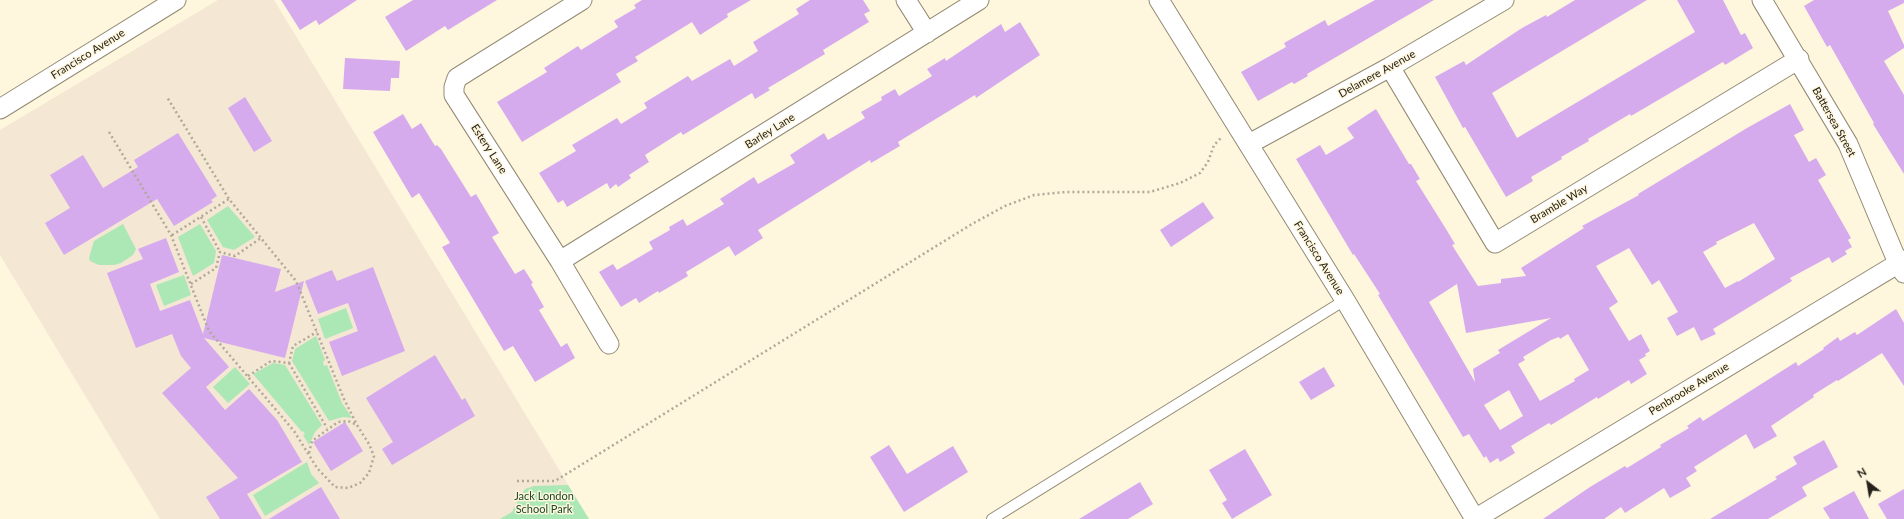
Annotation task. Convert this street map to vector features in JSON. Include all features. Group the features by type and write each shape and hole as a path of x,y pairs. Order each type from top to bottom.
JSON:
{"street":[{"name":"Francisco Avenue","path":"0,109 176,0"},
{"path":"906,0 926,33"},
{"name":"Barley Lane","path":"560,261 979,0"},
{"name":"Francisco Avenue","path":"1159,0 1345,300 1475,519"},
{"name":"Delamere Avenue","path":"1249,144 1390,67 1504,0"},
{"name":"Battersea Street","path":"1762,0 1848,144 1902,265"},
{"name":"Estery Lane","path":"571,3 457,78 454,86 454,95 560,261 609,344"},
{"name":"Bramble Way","path":"1390,67 1495,243 1798,59"},
{"name":"Penbrooke Avenue","path":"1475,519 1902,265"}],"lane":[{"path":"992,519 1345,300"}],"path":[{"path":"109,132 171,235 209,331 294,431 317,468 335,487 348,488 360,483 369,473 374,456 344,399 296,281 229,199 167,97"},
{"path":"517,481 555,481 972,224 1005,206 1034,196 1066,192 1150,192 1180,183 1200,173 1208,162 1214,145 1219,138 1239,128"},
{"path":"171,235 229,199"},
{"path":"191,284 216,268 220,252 200,217"},
{"path":"220,252 236,256 260,238"},
{"path":"317,332 293,346 289,363 327,428"},
{"path":"248,376 272,361 289,363"},
{"path":"309,454 312,441 327,428 338,422 348,421 357,425"}],"shaded area":[{"path":"218,0 274,0 589,519 160,519 0,255 0,130"}],"green space":[{"path":"228,206 255,237 234,250 223,247 207,220"},
{"path":"123,224 136,249 133,255 121,263 114,265 99,265 90,261 89,258 94,241"},
{"path":"200,224 216,251 214,263 193,276 178,237"},
{"path":"184,275 191,295 164,306 156,285"},
{"path":"346,308 353,328 325,339 318,319"},
{"path":"316,336 325,360 323,362 324,366 327,365 342,403 352,418 343,417 329,421 292,361 295,349"},
{"path":"273,363 285,365 322,425 315,432 309,445 303,435 305,434 303,431 302,432 253,374"},
{"path":"235,367 250,384 228,403 213,387"},
{"path":"307,462 311,474 319,483 265,516 253,495"},
{"name":"Jack London School Park","path":"568,485 589,519 500,519 512,512 525,489 534,486"}],"building":[{"path":"281,0 357,0 319,25 316,20 300,30"},
{"path":"413,0 497,0 448,30 445,26 406,51 385,17"},
{"path":"642,0 751,0 727,14 728,17 700,35 692,22 635,57 638,61 616,74 621,82 522,142 497,102 547,72 544,68 578,46 581,50 618,27 614,21 636,8 634,5"},
{"path":"810,0 863,0 870,11 864,14 869,22 823,50 825,54 768,88 770,90 755,99 752,93 683,135 681,132 645,155 649,162 629,175 631,178 618,187 616,184 610,189 607,183 567,207 563,200 558,203 539,173 576,151 572,145 617,118 621,124 647,108 644,103 688,76 692,81 730,59 734,66 758,51 753,42 799,14 796,9"},
{"path":"1375,0 1434,0 1307,74 1308,76 1294,84 1292,82 1258,101 1241,72 1286,47 1284,43 1325,20 1328,26"},
{"path":"1575,0 1647,0 1492,93 1517,138 1695,32 1677,0 1723,0 1741,35 1745,33 1753,48 1725,65 1723,62 1631,116 1630,114 1588,139 1589,141 1561,157 1562,159 1531,177 1533,181 1506,197 1465,127 1463,128 1435,77 1464,61 1466,65 1522,28 1546,15 1547,17"},
{"path":"1814,0 1904,0 1904,3 1888,11 1904,48 1884,61 1904,95 1904,174 1873,124 1874,123 1830,45 1827,47 1804,6"},
{"path":"1020,22 1040,55 976,98 975,95 898,142 900,146 871,163 870,160 758,230 763,238 735,256 729,246 686,272 688,276 659,293 658,291 639,303 636,298 621,307 599,272 613,264 617,270 653,249 649,242 670,230 669,227 683,219 687,226 724,204 720,199 754,177 758,184 795,163 790,155 824,133 828,140 865,118 861,112 882,100 881,97 895,89 899,96 932,76 927,69 945,58 946,61 1001,24 1005,32"},
{"path":"345,58 400,61 399,78 391,78 390,91 343,89"},
{"path":"245,97 272,141 254,152 228,108"},
{"path":"1790,104 1804,130 1794,135 1809,162 1816,158 1826,175 1818,180 1851,238 1848,240 1852,247 1845,251 1847,254 1832,263 1829,257 1790,278 1792,281 1713,329 1716,334 1701,341 1694,327 1677,336 1667,318 1678,312 1659,280 1652,285 1629,248 1596,266 1618,302 1609,308 1629,341 1641,334 1650,351 1645,354 1646,356 1639,360 1647,374 1631,384 1629,380 1598,399 1597,397 1551,425 1549,423 1511,446 1515,453 1500,462 1498,458 1490,463 1486,456 1484,458 1469,434 1463,437 1378,295 1380,294 1354,254 1353,255 1296,159 1320,145 1326,155 1354,138 1347,128 1376,109 1409,164 1411,164 1420,179 1416,181 1455,244 1452,245 1478,286 1501,283 1501,279 1526,276 1521,268 1584,228 1582,226 1639,195 1638,194 1747,128","holes":["1754,223 1775,259 1738,282 1725,288 1703,252 1717,244 1716,242","1457,284 1466,333 1551,318 1498,350 1500,353 1473,369 1475,382 1429,302","1568,334 1589,370 1574,379 1575,381 1540,401 1518,364 1525,360 1523,357 1551,340 1559,337 1560,339","1509,390 1523,416 1500,430 1484,405"]},
{"path":"403,114 412,129 421,123 435,146 437,145 441,149 471,197 476,194 499,233 492,237 515,274 524,269 533,283 531,284 544,307 539,310 561,347 567,343 575,358 535,382 513,346 504,351 442,247 450,243 419,193 412,198 373,132"},
{"path":"178,133 217,196 211,200 213,202 174,226 157,199 64,255 45,223 70,208 50,175 83,155 103,188 138,167 134,160"},
{"path":"1203,202 1214,218 1171,247 1160,230"},
{"path":"166,238 179,272 150,284 160,311 190,300 203,334 222,255 281,269 275,292 304,281 285,358 204,338 229,367 206,387 225,410 249,389 277,420 302,462 247,494 262,519 220,519 206,497 238,478 162,393 191,368 181,356 172,334 136,348 107,273 143,259 138,249"},
{"path":"373,267 405,351 342,376 329,342 358,331 348,303 318,314 305,281 332,270 337,281"},
{"path":"1896,309 1904,323 1904,386 1882,353 1813,395 1814,397 1771,426 1777,436 1754,449 1746,434 1694,467 1697,471 1686,478 1691,486 1670,498 1664,488 1625,513 1621,507 1604,519 1543,519 1590,487 1625,466 1627,468 1661,447 1660,445 1689,428 1687,426 1700,417 1703,421 1796,362 1798,366 1824,349 1823,348 1838,337 1840,341 1855,332 1857,335"},
{"path":"435,355 462,400 465,398 475,416 392,465 382,449 393,442 366,398"},
{"path":"1324,367 1335,386 1311,400 1299,382"},
{"path":"345,422 363,451 331,471 313,442"},
{"path":"1824,440 1838,467 1802,487 1807,496 1768,519 1710,519 1777,479 1775,477 1797,464 1793,457"},
{"path":"889,445 907,474 953,446 968,472 904,512 870,457"},
{"path":"1245,449 1272,495 1232,519 1222,503 1227,500 1209,470"},
{"path":"1140,482 1153,504 1128,519 1079,519"},
{"path":"321,487 340,519 269,519"},
{"path":"1904,489 1904,519 1887,519 1878,504"},
{"path":"1854,491 1869,519 1830,519 1823,508"}]}
